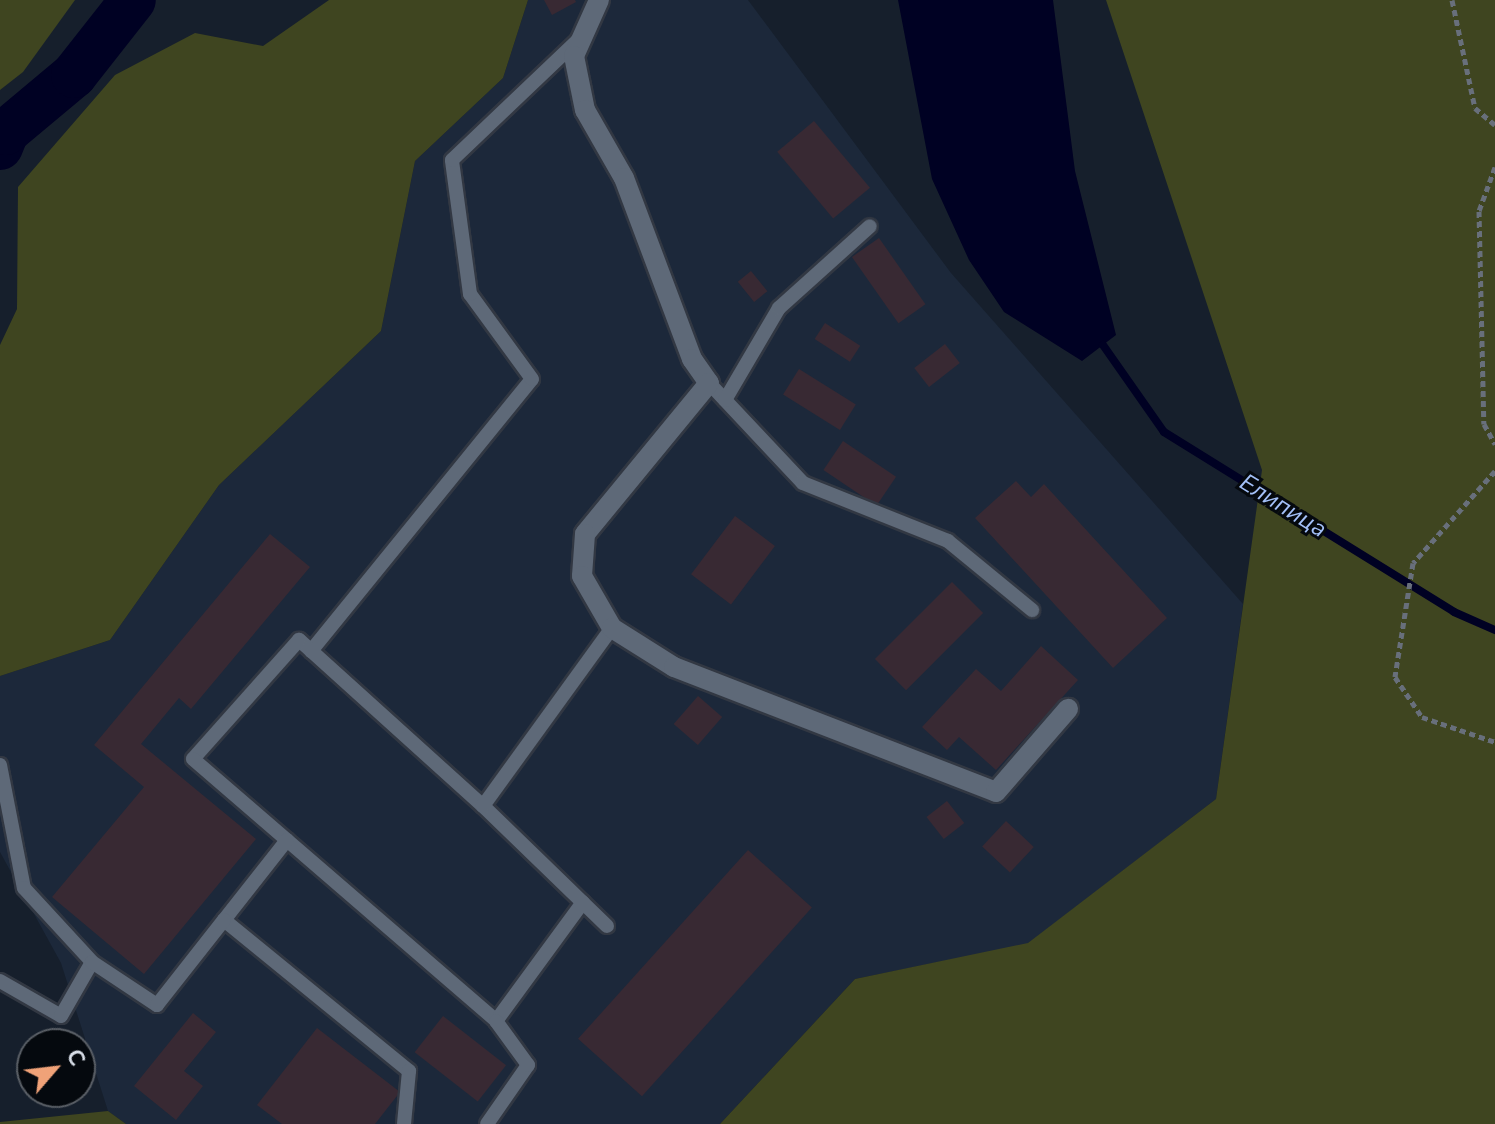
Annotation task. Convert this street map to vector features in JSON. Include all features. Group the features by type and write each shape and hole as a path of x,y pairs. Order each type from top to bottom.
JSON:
{"street":[{"path":"599,0 574,56 585,110 624,178 692,359 709,383 585,534 582,576 612,628 674,667 996,792 1068,709"}],"lane":[{"path":"311,651 532,379 470,294 452,160 581,37"},
{"path":"725,400 779,308 870,226"},
{"path":"709,383 803,483 948,541 1032,610"},
{"path":"483,806 612,628"},
{"path":"487,1124 528,1065 496,1021 193,759 299,640 483,806 607,926"},
{"path":"0,765 24,888 92,962 157,1005 287,840"},
{"path":"496,1021 583,902"},
{"path":"224,920 409,1071 404,1124"},
{"path":"0,981 61,1016 92,962"}],"path":[{"path":"1452,0 1475,108 1495,125"},
{"path":"1495,167 1479,211 1484,424 1495,444"},
{"path":"1495,471 1413,563 1395,677 1422,717 1495,742"}],"shaded area":[{"path":"528,0 748,0 951,273 1243,604 1216,799 1028,944 855,979 720,1124 126,1124 108,1111 96,1073 96,1028 82,1028 61,963 0,852 0,676 110,640 219,485 381,331 415,161 503,78"},
{"path":"898,0 1053,0 1075,171 1116,335 1082,361 1004,312 969,260 932,179"}],"green space":[{"path":"0,0 75,0 23,72 0,90"},
{"path":"329,0 528,0 503,78 415,161 381,331 219,485 110,640 0,676 0,345 17,309 18,187 115,75 195,33 263,46"},
{"path":"1106,0 1495,0 1495,1124 720,1124 855,979 1028,943 1216,799 1262,470"},
{"path":"108,1111 126,1124 0,1124 0,1122"}],"building":[{"path":"544,0 575,0 576,2 552,15"},
{"path":"814,121 870,188 833,218 777,152"},
{"path":"879,238 925,304 898,323 852,257"},
{"path":"751,271 767,291 754,302 738,282"},
{"path":"825,323 860,346 850,362 815,339"},
{"path":"945,344 960,363 929,387 914,368"},
{"path":"799,369 856,405 840,430 783,394"},
{"path":"843,441 896,477 876,506 823,470"},
{"path":"1016,481 1031,497 1044,484 1167,618 1113,668 975,518"},
{"path":"735,516 775,546 731,604 691,574"},
{"path":"270,534 310,567 191,709 179,698 141,744 256,839 144,974 52,897 144,787 94,745"},
{"path":"952,582 983,613 906,690 875,659"},
{"path":"1041,646 1078,680 996,770 959,737 947,750 922,727 976,669 1001,691"},
{"path":"698,696 722,717 698,745 674,724"},
{"path":"947,801 964,823 944,839 927,817"},
{"path":"1006,821 1034,847 1010,873 982,847"},
{"path":"748,850 812,908 642,1096 578,1039"},
{"path":"193,1013 216,1032 184,1071 203,1086 176,1120 134,1086"},
{"path":"443,1016 506,1065 478,1102 415,1052"},
{"path":"317,1028 400,1092 375,1124 282,1124 257,1105"}],"waterway":[{"path":"0,147 6,132 74,75 133,0"},
{"name":"Елипица","path":"1103,345 1164,432 1454,612 1495,630"}]}
